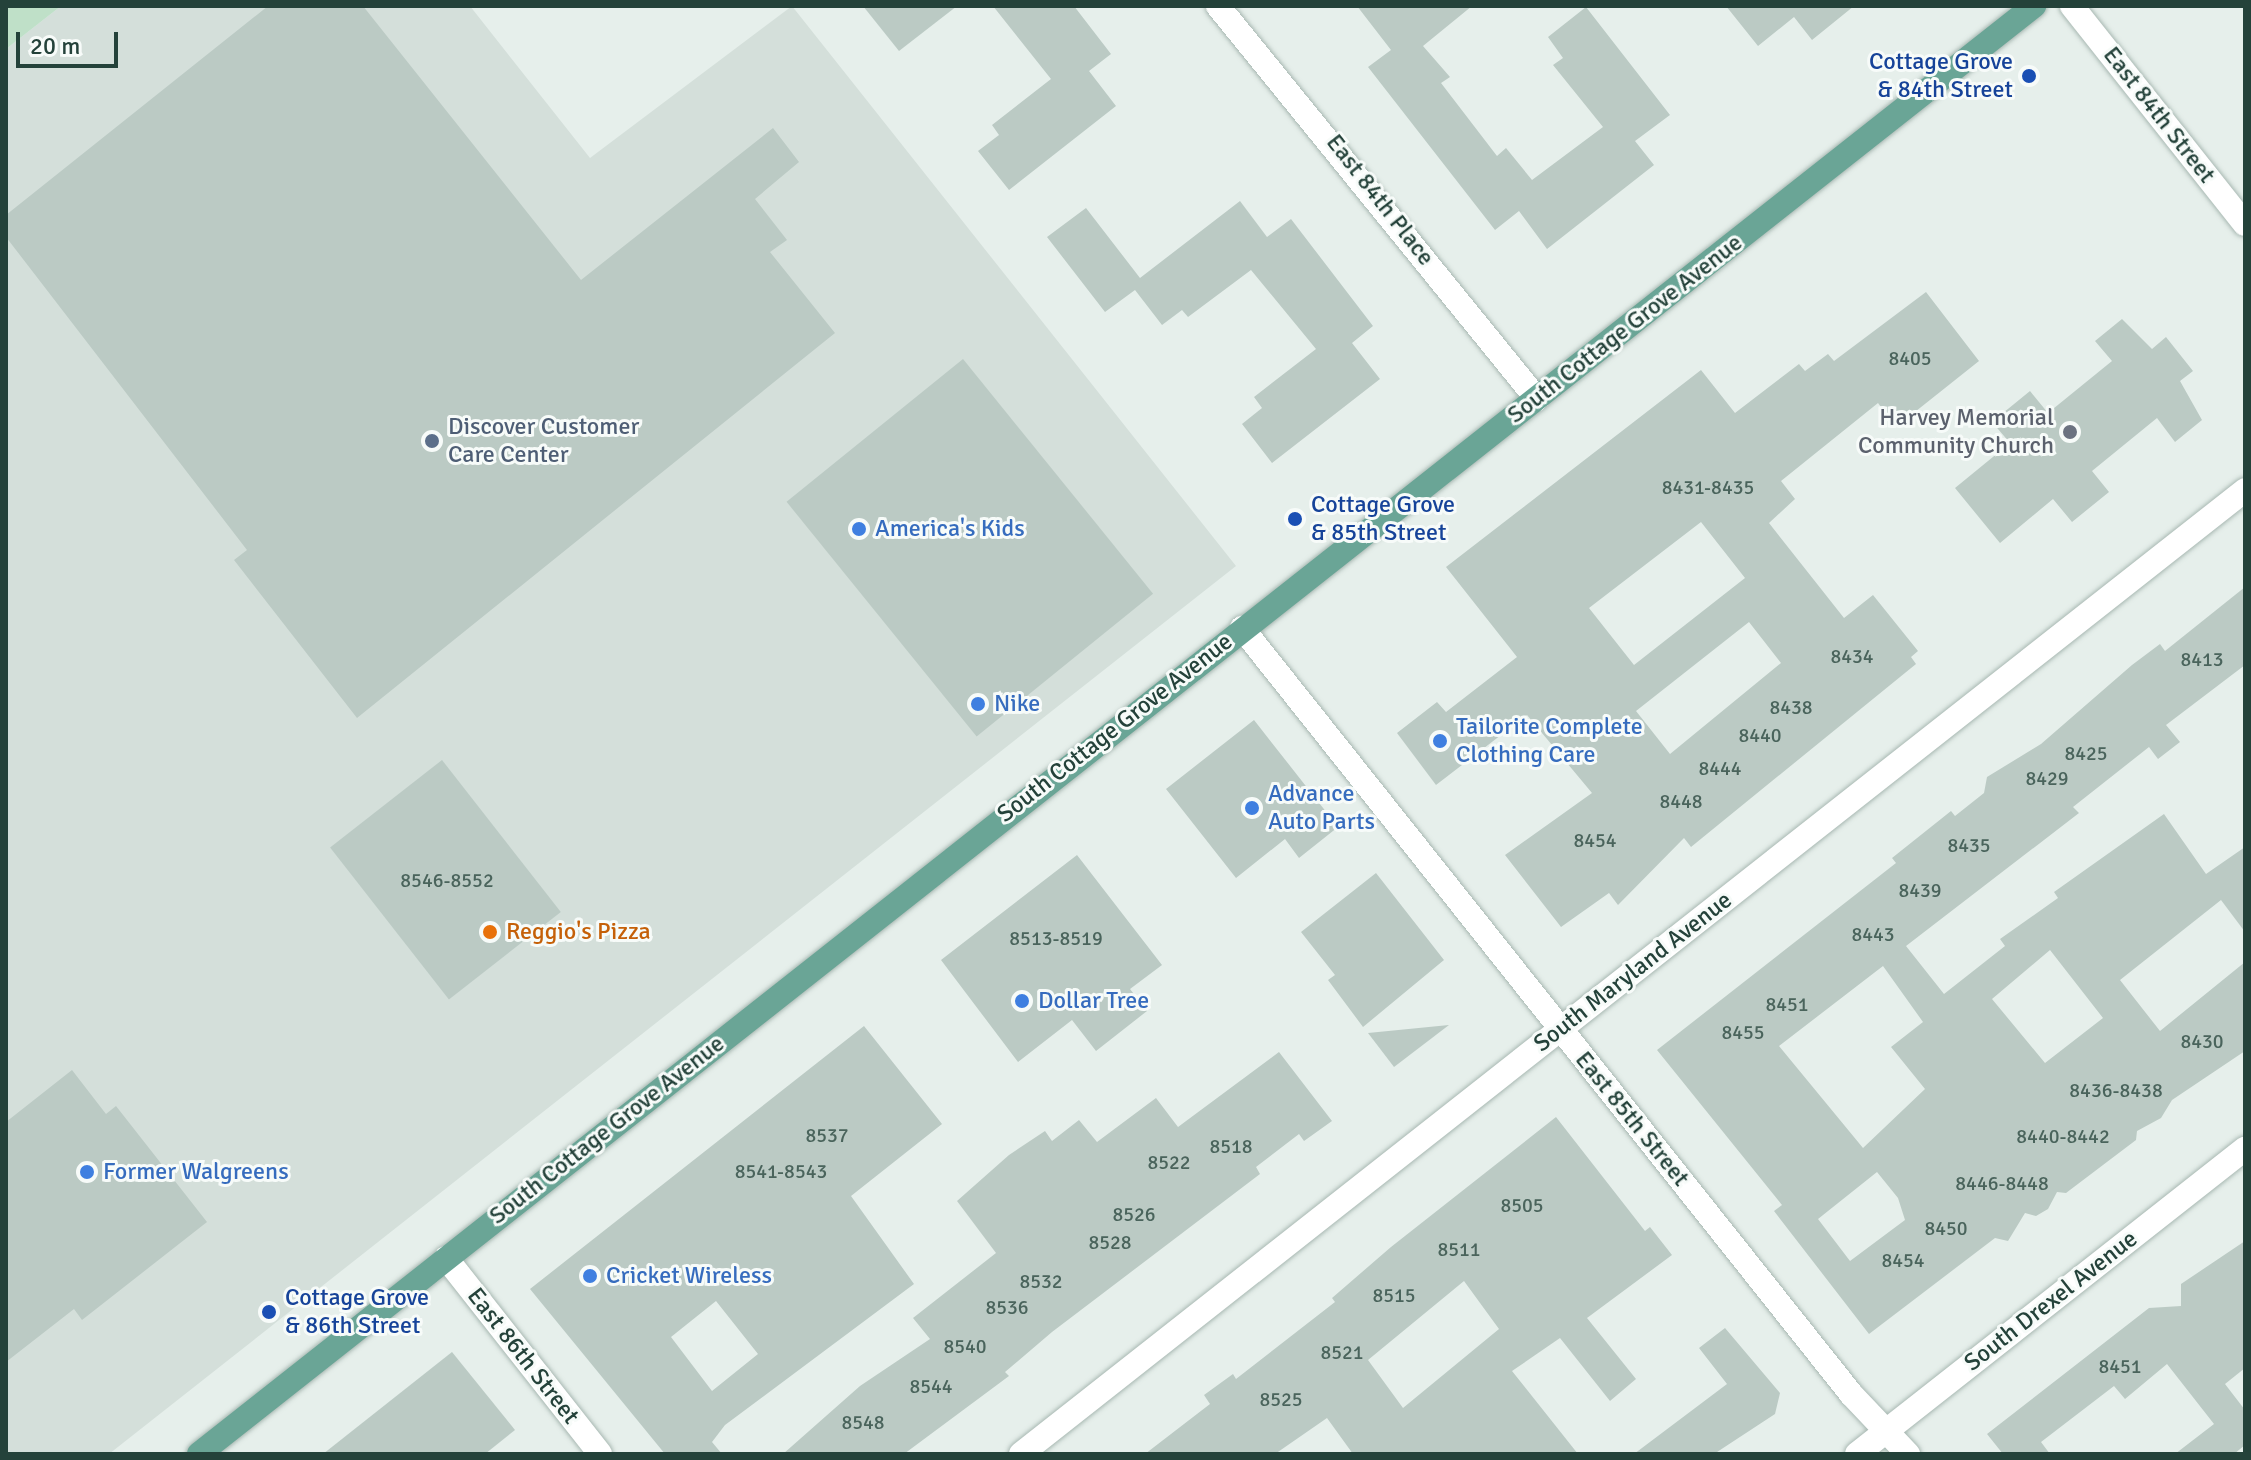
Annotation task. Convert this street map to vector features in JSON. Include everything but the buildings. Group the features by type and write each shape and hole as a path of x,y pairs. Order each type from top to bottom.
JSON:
{"main road":[{"name":"South Cottage Grove Avenue","path":"199,1454 2034,6"}],"street":[{"name":"East 84th Place","path":"1218,6 1537,399"},
{"name":"East 84th Street","path":"2072,6 2245,224"},
{"name":"South Maryland Avenue","path":"1021,1454 2245,490"},
{"name":"East 85th Street","path":"1242,628 1561,1029 1886,1431 1908,1454"},
{"name":"South Drexel Avenue","path":"1857,1454 2245,1149"},
{"name":"East 86th Street","path":"446,1258 600,1454"}],"shaded area":[{"path":"61,6 470,6 590,158 792,6 1236,566 109,1454 6,1454 6,49"}],"green space":[{"path":"6,6 61,6 6,49"}],"place":[{"name":"Cottage Grove & 84th Street","path":"2029,76"},
{"name":"Harvey Memorial Community Church","path":"2070,432"},
{"name":"Discover Customer Care Center","path":"432,441"},
{"name":"Cottage Grove & 85th Street","path":"1295,519"},
{"name":"America's Kids","path":"859,529"},
{"name":"Nike","path":"978,704"},
{"name":"Tailorite Complete Clothing Care","path":"1440,741"},
{"name":"Advance Auto Parts","path":"1252,808"},
{"name":"Reggio's Pizza","path":"490,932"},
{"name":"Dollar Tree","path":"1022,1001"},
{"name":"Former Walgreens","path":"87,1172"},
{"name":"Cricket Wireless","path":"590,1276"},
{"name":"Cottage Grove & 86th Street","path":"269,1312"}]}
